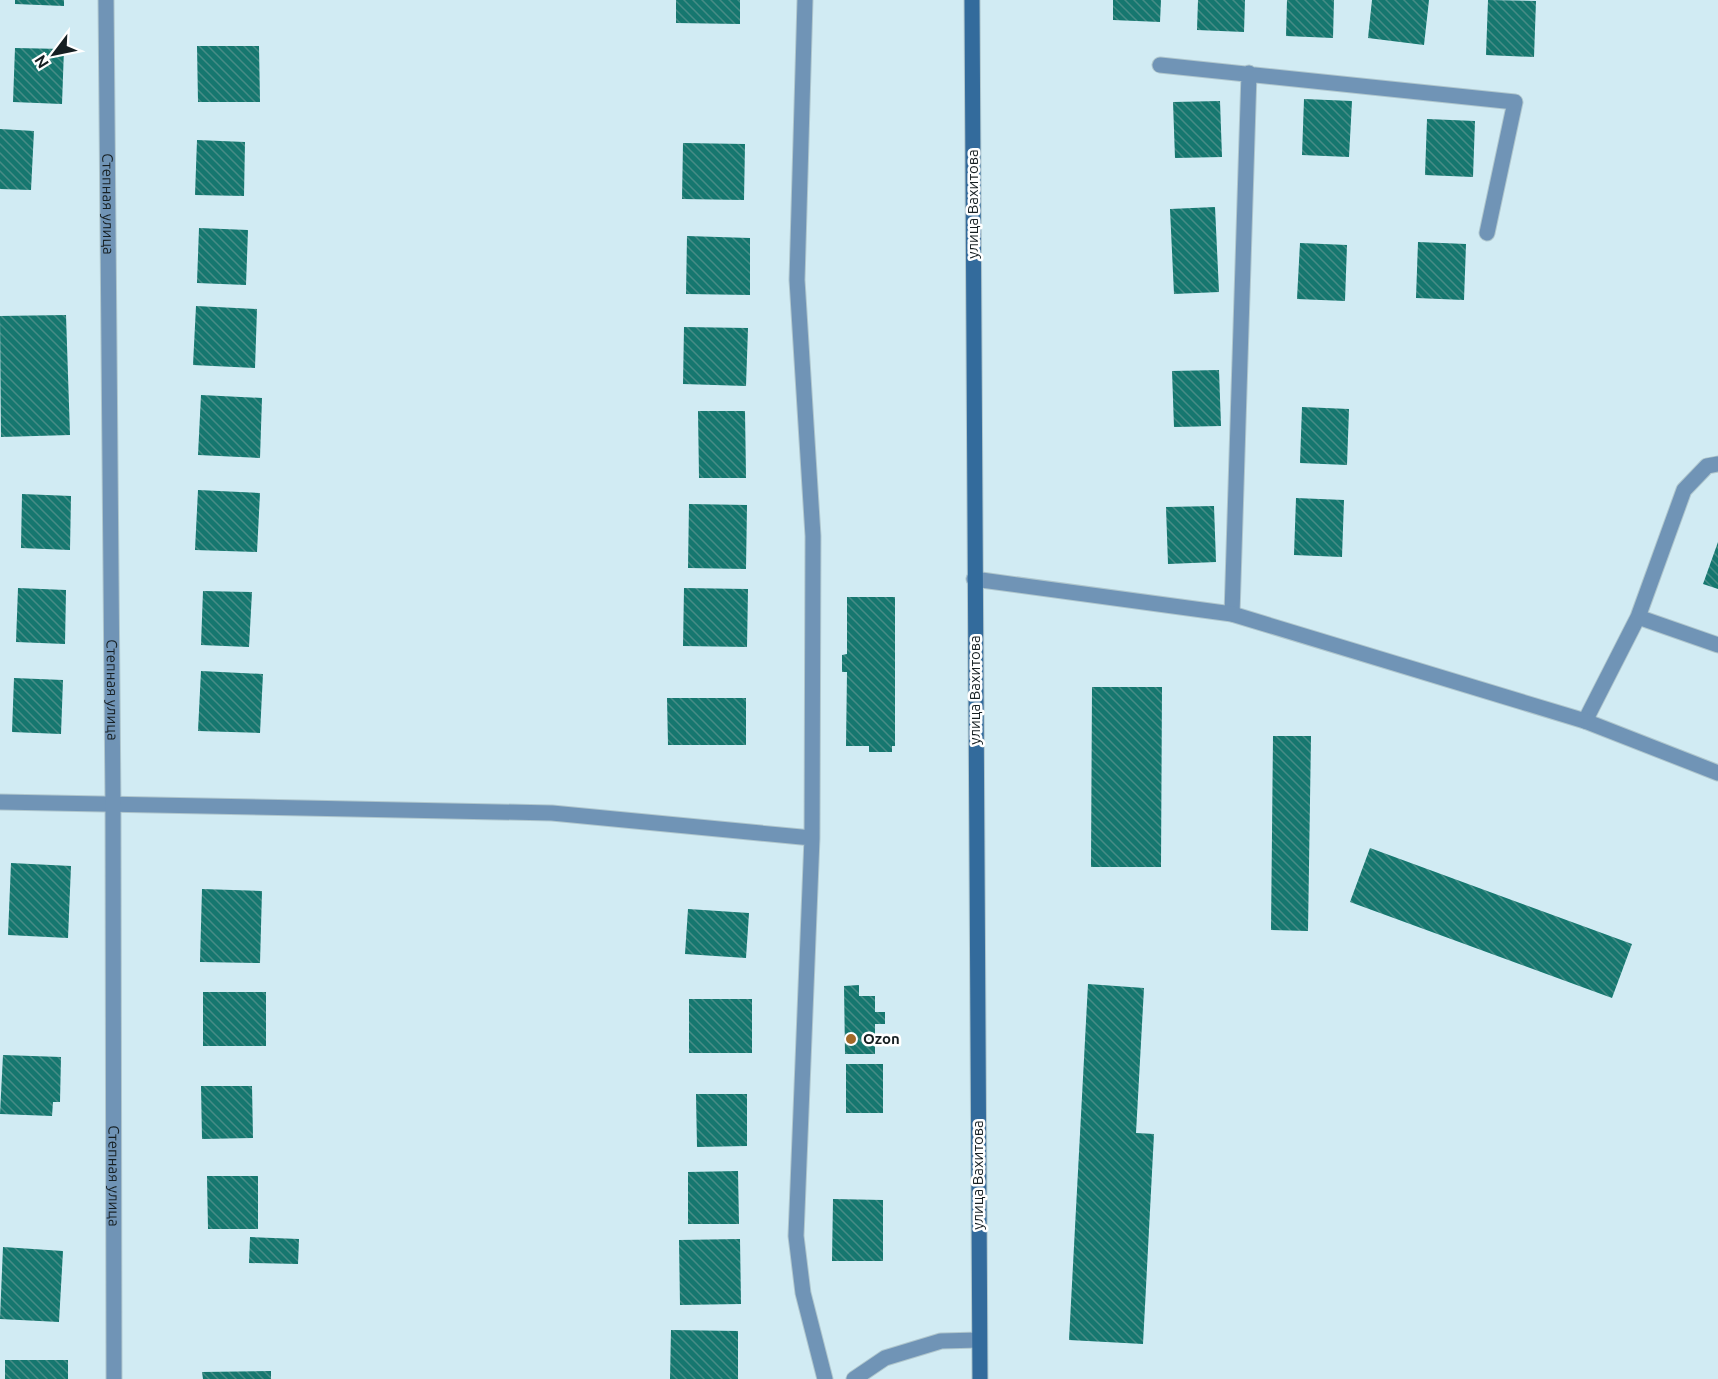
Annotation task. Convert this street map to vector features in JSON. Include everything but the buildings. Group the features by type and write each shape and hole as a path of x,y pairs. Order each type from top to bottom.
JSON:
{"main road":[{"name":"улица Вахитова","path":"972,0 980,1379"}],"street":[{"name":"Степная улица","path":"106,0 113,805 114,1379"},
{"path":"805,0 797,280 813,536 812,838 796,1236 803,1293 825,1379"},
{"path":"1160,65 1515,102 1487,233"},
{"path":"1232,614 1249,73"},
{"path":"1585,721 1638,617 1684,490 1707,466 1718,465"},
{"path":"974,579 1232,614 1585,721 1718,773"},
{"path":"1638,617 1718,645"},
{"path":"0,802 552,813 812,838"},
{"path":"854,1379 885,1358 941,1341 979,1340"}],"place":[{"name":"Ozon","path":"851,1039"}]}
